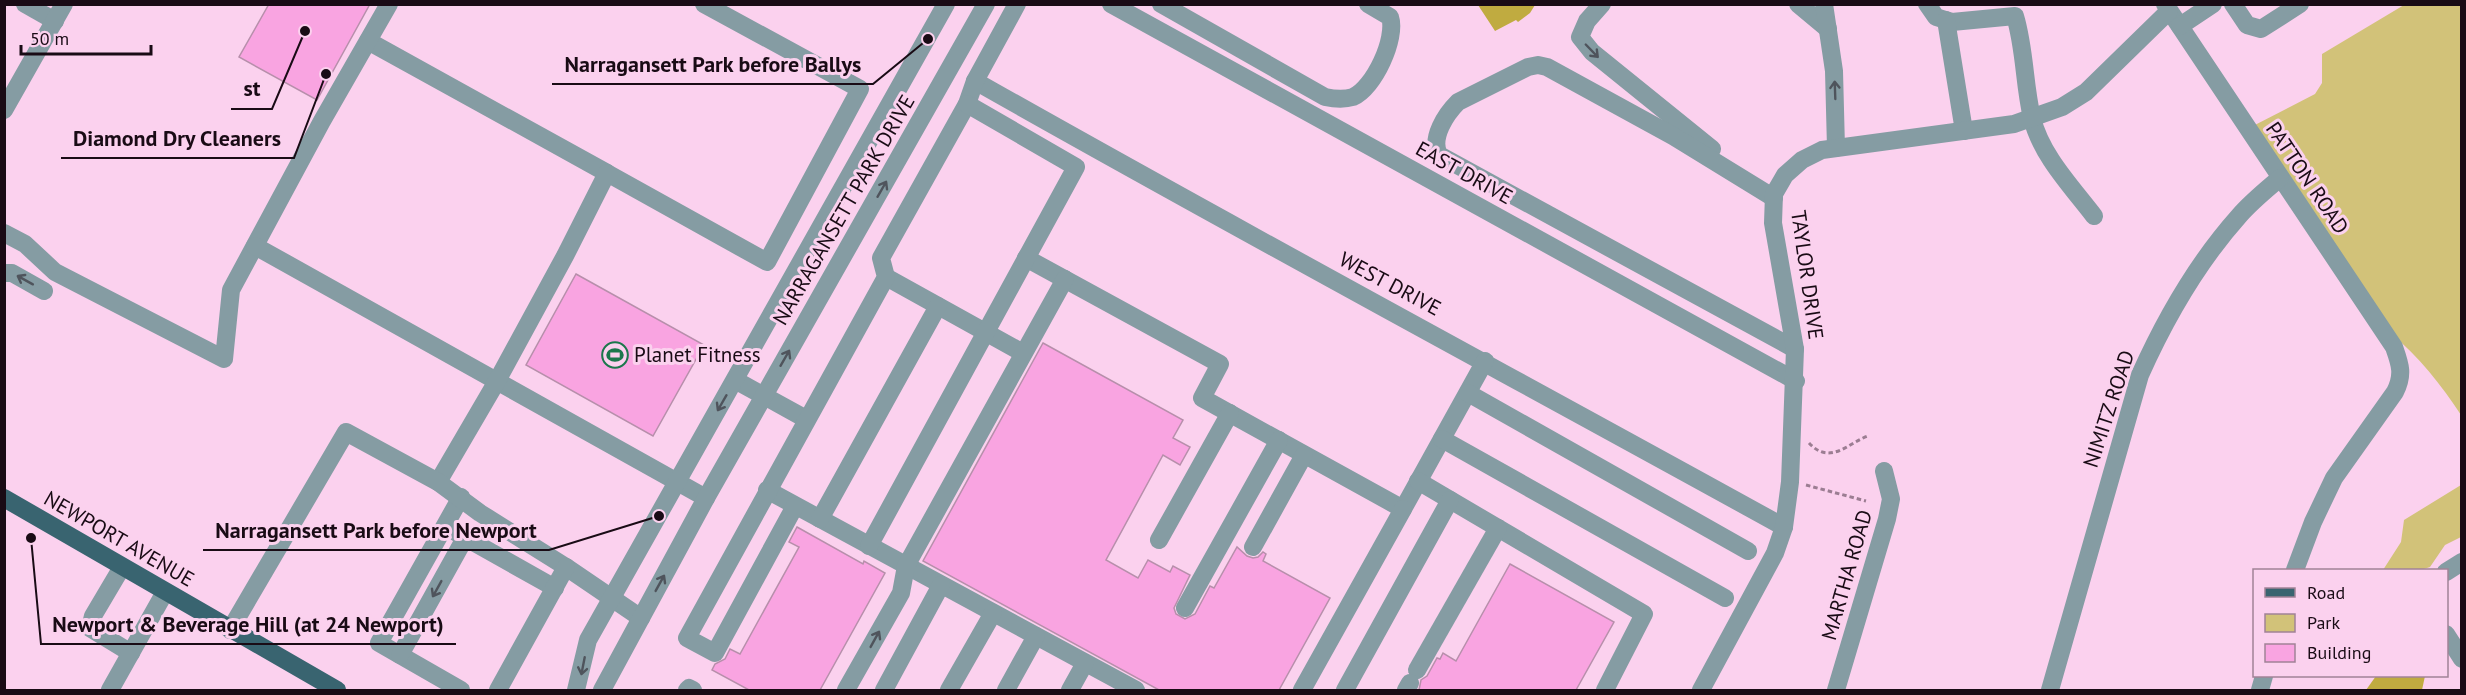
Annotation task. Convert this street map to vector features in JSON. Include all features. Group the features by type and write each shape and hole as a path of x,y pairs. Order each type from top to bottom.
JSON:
{"main road":[{"name":"NEWPORT AVENUE","path":"4,498 337,690"}],"street":[{"path":"25,4 54,21"},
{"path":"4,110 64,4"},
{"path":"4,233 25,244 55,272 224,359 231,290 389,4"},
{"path":"704,4 860,89 767,262"},
{"name":"NARRAGANSETT PARK DRIVE","path":"576,690 588,640 946,4"},
{"name":"NARRAGANSETT PARK DRIVE","path":"602,690 706,498 986,4"},
{"path":"795,506 715,653 687,638 886,277 881,258 968,104 975,81 1017,4"},
{"name":"EAST DRIVE","path":"1111,4 1796,381"},
{"path":"1161,4 1325,97 1343,100 1355,96 1366,88 1388,47 1394,27 1390,17 1368,4"},
{"path":"1602,4 1587,21 1580,37 1592,52 1720,156 1774,196"},
{"path":"1798,4 1828,29"},
{"path":"1824,4 1834,70 1836,148"},
{"path":"1927,4 1936,16 1952,22 2015,16 2032,118 2048,154 2094,216"},
{"path":"2180,26 2213,4"},
{"path":"2232,4 2247,26 2261,29 2300,4"},
{"name":"TAYLOR DRIVE","path":"1701,690 1775,553 1784,527 1790,482 1796,381 1795,349 1773,224 1774,196 1785,175 1802,160 1822,150 2013,124 2062,107 2086,92 2167,8"},
{"name":"PATTON ROAD","path":"2167,8 2394,347 2401,367 2401,379 2395,392 2334,478 2313,522 2295,569"},
{"path":"1946,20 1964,131"},
{"path":"368,41 794,277"},
{"path":"1774,196 1673,136 1547,67 1538,65 1528,67 1458,102 1451,109 1435,140 1439,155 1795,349"},
{"name":"WEST DRIVE","path":"975,81 1147,178 1485,361 1784,527"},
{"path":"869,546 1076,167 968,104"},
{"path":"438,482 566,256 607,173"},
{"name":"NIMITZ ROAD","path":"2050,690 2140,375 2155,341 2177,299 2206,257 2241,214 2280,178"},
{"path":"255,246 706,498"},
{"path":"1026,258 1220,364 1202,398 1403,510"},
{"path":"4,273 12,273 45,291"},
{"path":"886,277 1023,353"},
{"path":"846,690 901,593 906,566 1065,279"},
{"path":"820,519 938,306"},
{"path":"1302,690 1485,361"},
{"path":"735,380 806,419"},
{"path":"1468,393 1748,551"},
{"path":"1159,540 1230,413"},
{"path":"230,630 346,432 438,482 480,513 641,618"},
{"path":"1442,439 1725,598"},
{"path":"1185,608 1279,440"},
{"path":"1253,546 1304,454"},
{"name":"MARTHA ROAD","path":"1836,690 1887,519 1891,499 1884,471"},
{"path":"1418,481 1644,614 1605,690"},
{"path":"767,490 1131,689"},
{"path":"460,497 379,643 460,690"},
{"path":"1345,690 1450,500"},
{"path":"444,526 555,588"},
{"path":"1411,681 1498,528"},
{"path":"400,656 465,538"},
{"path":"2448,571 2462,562"},
{"path":"122,567 93,616 90,628 130,653"},
{"path":"498,690 566,567"},
{"path":"884,690 941,585"},
{"path":"110,690 165,592"},
{"path":"949,690 993,613"},
{"path":"1006,690 1036,636"},
{"path":"2448,637 2462,659"},
{"path":"1070,690 1086,663"},
{"path":"687,690 689,688 693,690"}],"path":[{"path":"1806,440 1817,451 1834,453 1869,436"},
{"path":"1790,482 1866,501"}],"green space":[{"path":"2404,5 2461,5 2461,415 2411,351 2391,334 2249,128 2315,94 2322,83 2322,54"},
{"path":"2461,485 2461,537 2445,545 2430,567 2384,569 2401,542 2404,520"}],"shaded area":[{"path":"1478,5 1535,5 1530,13 1518,22 1516,20 1495,31"},
{"path":"2375,677 2425,677 2422,690 2366,690"}],"building":[{"path":"269,4 370,4 317,100 239,57"},
{"name":"Planet Fitness","path":"576,274 704,345 653,436 526,365"},
{"path":"1043,343 1183,420 1173,438 1190,447 1180,465 1163,455 1106,560 1138,578 1148,560 1170,572 1173,566 1190,575 1174,608 1176,614 1185,619 1195,614 1210,586 1214,588 1237,547 1253,558 1263,552 1266,554 1263,561 1330,598 1279,690 1159,690 923,561"},
{"path":"797,527 863,564 864,561 885,573 820,690 749,690 712,670 715,664 725,659 730,649 740,654 799,547 789,542"},
{"path":"1510,564 1614,622 1576,690 1419,690 1421,680 1427,676 1437,658 1440,659 1443,653 1456,661"}],"place":[{"name":"st","path":"305,31"},
{"name":"Narragansett Park before Ballys","path":"928,39"},
{"name":"Diamond Dry Cleaners","path":"326,74"},
{"name":"Planet Fitness","path":"615,355"},
{"name":"Narragansett Park before Newport","path":"659,516"},
{"name":"Newport & Beverage Hill (at 24 Newport)","path":"31,538"}]}
